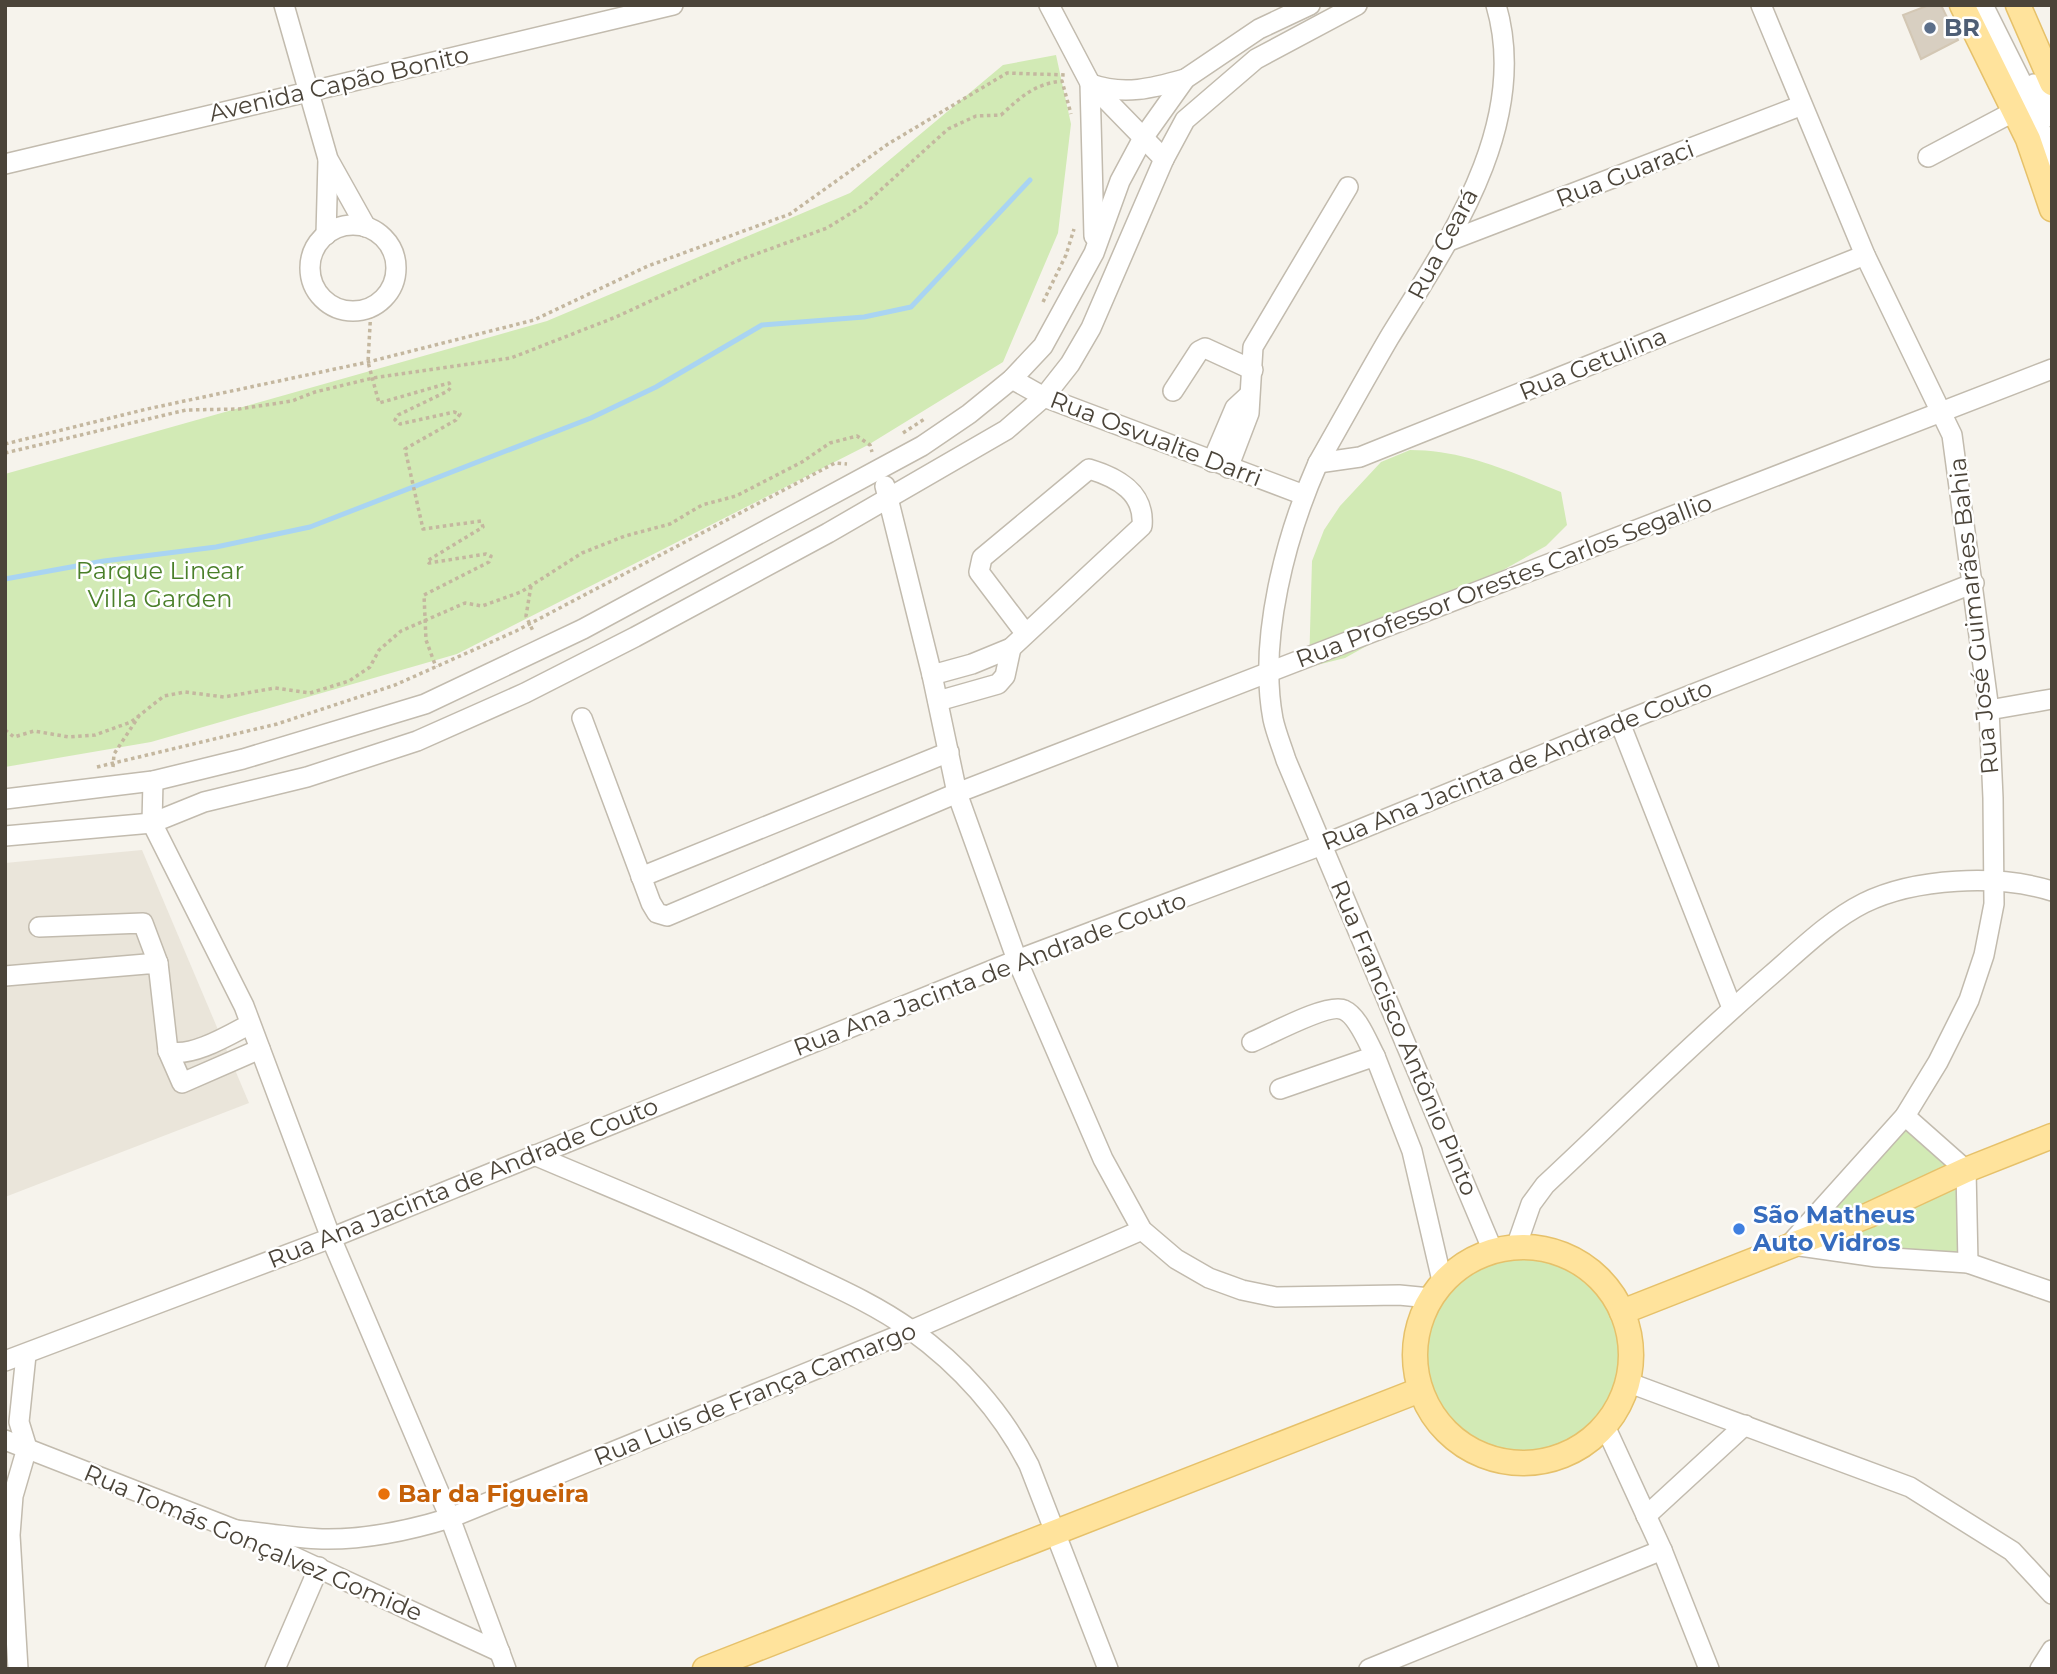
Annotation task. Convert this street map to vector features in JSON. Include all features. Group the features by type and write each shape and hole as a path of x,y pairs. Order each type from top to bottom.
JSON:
{"main road":[{"path":"1962,5 2012,112 2028,139 2052,209"},
{"path":"2018,5 2052,83"},
{"path":"1622,1312 1869,1215 1966,1170 2052,1136"},
{"path":"1505,1249 1546,1249 1576,1260 1601,1280 1622,1312 1631,1356 1627,1382 1619,1405 1605,1426 1577,1449 1543,1462 1506,1463 1461,1445 1442,1428 1420,1390 1415,1364 1417,1330 1437,1292 1463,1266 1505,1249"},
{"path":"705,1669 1420,1390"}],"street":[{"path":"284,5 328,159 366,227"},
{"name":"Avenida Capão Bonito","path":"5,164 673,5"},
{"path":"1049,5 1090,83 1164,159"},
{"path":"1090,83 1105,89 1141,91 1185,79 1259,29 1310,5"},
{"path":"5,836 152,823 204,802 307,777 417,741 525,693 635,637 1006,430 1044,397 1070,364 1091,328 1164,159 1185,120 1256,59 1357,5"},
{"name":"Rua Ceará","path":"1318,463 1449,241 1489,148 1502,100 1504,57 1496,5"},
{"name":"Rua José Guimarães Bahia","path":"1761,5 1800,106 1865,255 1944,412 1959,469 1989,710 1994,881 1994,904 1984,955 1969,1000 1938,1062 1905,1116 1789,1245"},
{"path":"1983,5 2020,79 2052,158"},
{"path":"1995,5 2052,117"},
{"path":"5,799 153,781 243,759 425,704 541,649 815,504 873,461 969,414 1012,379 1043,346 1094,253 1120,181 1143,138 1185,79"},
{"path":"1090,83 1094,253"},
{"name":"Rua Guaraci","path":"1449,241 1800,106"},
{"path":"1928,157 2012,112"},
{"path":"326,234 328,159"},
{"path":"1220,465 1235,408 1249,395 1253,347 1348,187"},
{"path":"342,227 366,227 389,244 395,258 396,273 387,293 370,308 343,310 320,296 309,271 317,245 326,234 342,227"},
{"name":"Rua Getulina","path":"1318,463 1360,457 1865,255"},
{"path":"1173,391 1199,351 1205,348 1253,370"},
{"name":"Rua Professor Orestes Carlos Segallio","path":"641,877 657,914 667,916 957,793 2052,369"},
{"name":"Rua Osvualte Darri","path":"1012,379 1044,397 1304,495"},
{"path":"873,461 889,497 957,793 1017,960 1103,1158 1142,1230 1176,1258 1209,1278 1242,1290 1276,1297 1437,1292 1412,1151 1375,1056 1350,1014 1343,1009 1328,1009 1252,1042"},
{"name":"Rua Francisco Antônio Pinto","path":"1318,463 1304,495 1284,562 1275,611 1271,670 1273,718 1286,760 1322,845 1505,1249"},
{"path":"932,675 972,664 1011,648 1142,526 1143,511 1137,496 1112,477 1090,469 982,558 979,572 1026,634"},
{"name":"Rua Ana Jacinta de Andrade Couto","path":"5,1361 331,1238 1017,960 1322,845 1619,723 1974,583"},
{"path":"938,701 998,684 1005,676 1011,648"},
{"path":"1989,710 2052,699"},
{"path":"582,718 641,877 949,752"},
{"path":"1619,723 1732,1008"},
{"path":"153,781 152,823 250,1024 331,1238 450,1518 503,1660"},
{"path":"1505,1249 1545,1185 1732,1008 1819,934 1863,904 1907,887 1994,881 2052,891"},
{"path":"39,927 143,922 158,962 168,1052 182,1083 260,1049"},
{"path":"5,976 158,962"},
{"path":"168,1052 176,1054 196,1048 250,1024"},
{"path":"1280,1089 1375,1056"},
{"path":"1905,1116 1966,1170 1968,1263"},
{"path":"534,1155 736,1240 879,1310 912,1330 963,1374 1014,1435 1055,1531 1108,1669"},
{"name":"Rua Luis de França Camargo","path":"236,1530 323,1539 350,1538 427,1525 450,1518 912,1330 1142,1230"},
{"path":"1789,1245 1877,1256 1968,1263 2052,1292"},
{"path":"18,1669 10,1535 13,1496 27,1448 19,1422 26,1354"},
{"path":"1627,1382 1910,1487 2012,1551 2052,1594"},
{"path":"1646,1516 1745,1425"},
{"path":"1605,1426 1662,1550 1709,1669"},
{"name":"Rua Tomás Gonçalvez Gomide","path":"5,1440 236,1530 319,1567 503,1660"},
{"path":"1369,1669 1662,1550"},
{"path":"275,1669 319,1567"},
{"path":"2040,1669 2052,1650"}],"path":[{"path":"5,444 147,409 368,362 534,320 648,266 790,214 899,136 1007,73 1067,75 1070,85"},
{"path":"5,453 186,410 216,407 239,409 292,401 315,392 373,378 511,358 616,317 737,261 827,228 864,205 948,129 976,116 1001,115 1023,92 1034,87 1062,81 1072,120"},
{"path":"1040,310 1066,255 1075,223"},
{"path":"370,308 368,362 379,403 446,382 451,385 448,391 396,417 400,424 454,412 460,414 456,420 407,446 406,453 422,526 427,530 481,521 483,527 428,558 429,563 486,554 491,556 489,562 428,591 423,601 427,620 426,640 436,667"},
{"path":"895,438 928,417"},
{"path":"5,730 14,737 34,731 69,737 95,735 131,722 164,696 185,692 224,697 275,688 310,693 349,681 364,672 388,641 427,620 465,603 482,606 530,586 582,553 625,536 670,524 702,505 755,488 842,438 857,436 870,446 873,461"},
{"path":"873,461 883,446"},
{"path":"91,768 113,765 277,724 395,685 530,624 835,463 855,465 841,470"},
{"path":"815,504 807,490 814,480 822,477"},
{"path":"530,586 526,615 541,649"}],"shaded area":[{"path":"142,850 249,1103 5,1197 5,863"}],"green space":[{"name":"Parque Linear Villa Garden","path":"1056,55 1071,124 1058,233 1003,362 868,445 457,654 151,742 5,767 5,474 547,321 850,193 1003,65"},
{"path":"1410,450 1469,458 1561,492 1567,525 1546,546 1345,658 1309,667 1312,561 1324,530 1340,506 1381,462"},
{"path":"1905,1116 1966,1170 1968,1263 1789,1245"},
{"path":"1523,1247 1564,1255 1583,1265 1599,1279 1613,1295 1623,1314 1631,1355 1623,1396 1613,1415 1599,1431 1583,1445 1564,1455 1523,1463 1482,1455 1463,1445 1447,1431 1433,1415 1423,1396 1415,1355 1423,1314 1433,1295 1447,1279 1463,1265 1482,1255"}],"building":[{"name":"BR","path":"1929,5 1941,5 1958,40 1921,59 1903,15"}],"waterway":[{"path":"5,579 104,561 216,547 310,527 591,418 656,387 762,325 864,317 911,307 1030,180"}],"place":[{"name":"BR","path":"1930,28"},
{"name":"São Matheus Auto Vidros","path":"1739,1229"},
{"name":"Bar da Figueira","path":"384,1494"}]}
